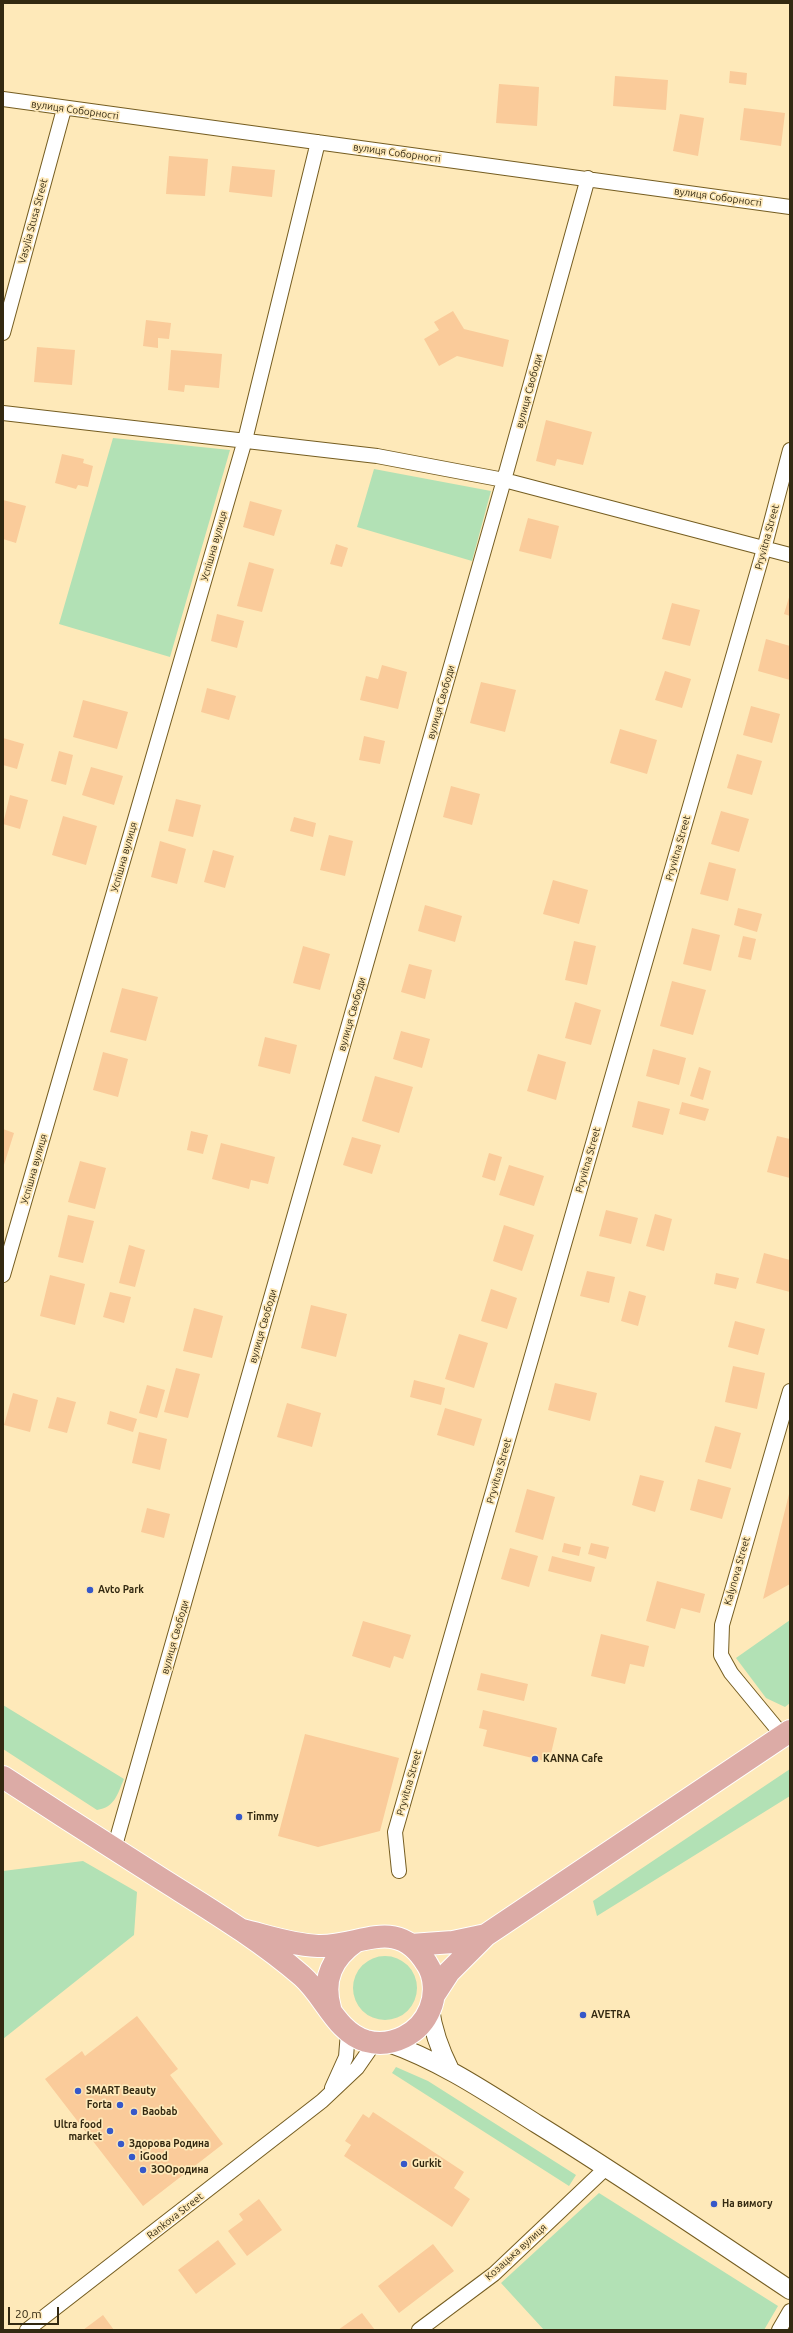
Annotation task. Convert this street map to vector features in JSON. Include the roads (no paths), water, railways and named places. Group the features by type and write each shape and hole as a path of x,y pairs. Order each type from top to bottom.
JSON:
{"main road":[{"path":"3,1777 242,1930 302,1976 317,1990 330,2008 334,2017 348,2032 365,2040 380,2042 405,2037 423,2021 448,1972 486,1935 786,1734"},
{"path":"242,1930 296,1944 318,1946 337,1946 369,1936 398,1938 411,1945 421,1954 429,1967 433,1980 432,2002"},
{"path":"411,1945 446,1943 486,1935"},
{"path":"330,2008 327,1988 329,1974 335,1961 344,1950 356,1941"}],"street":[{"name":"вулиця Соборності","path":"3,99 64,109 588,178 790,207"},
{"name":"Vasylia Stusa Street","path":"3,333 64,109"},
{"name":"Успішна вулиця","path":"3,1275 245,440 318,142"},
{"name":"вулиця Свободи","path":"114,1849 504,480 588,178"},
{"path":"3,413 377,456 504,480 790,555"},
{"name":"Pryvitna Street","path":"398,1871 395,1832 764,549 790,450"},
{"name":"Kalynova Street","path":"786,1734 731,1673 721,1655 722,1625 790,1391"},
{"path":"432,2002 432,2025 440,2050 450,2070"},
{"path":"322,2102 336,2081 346,2057 348,2032"},
{"path":"322,2102 357,2068 380,2042 422,2056 450,2070 607,2167 790,2290"},
{"name":"Rankova Street","path":"27,2330 322,2102"},
{"name":"Козацька вулиця","path":"419,2330 494,2274 607,2167"},
{"path":"779,2330 790,2311"}],"place":[{"name":"Avto Park","path":"90,1590"},
{"name":"KANNA Cafe","path":"535,1759"},
{"name":"Timmy","path":"239,1817"},
{"name":"AVETRA","path":"583,2015"},
{"name":"SMART Beauty","path":"78,2091"},
{"name":"Forta","path":"120,2105"},
{"name":"Baobab","path":"134,2112"},
{"name":"Ultra food market","path":"110,2131"},
{"name":"Здорова Родина","path":"121,2144"},
{"name":"iGood","path":"132,2157"},
{"name":"Gurkit","path":"404,2164"},
{"name":"ЗООродина","path":"143,2170"},
{"name":"На вимогу","path":"714,2204"}]}
